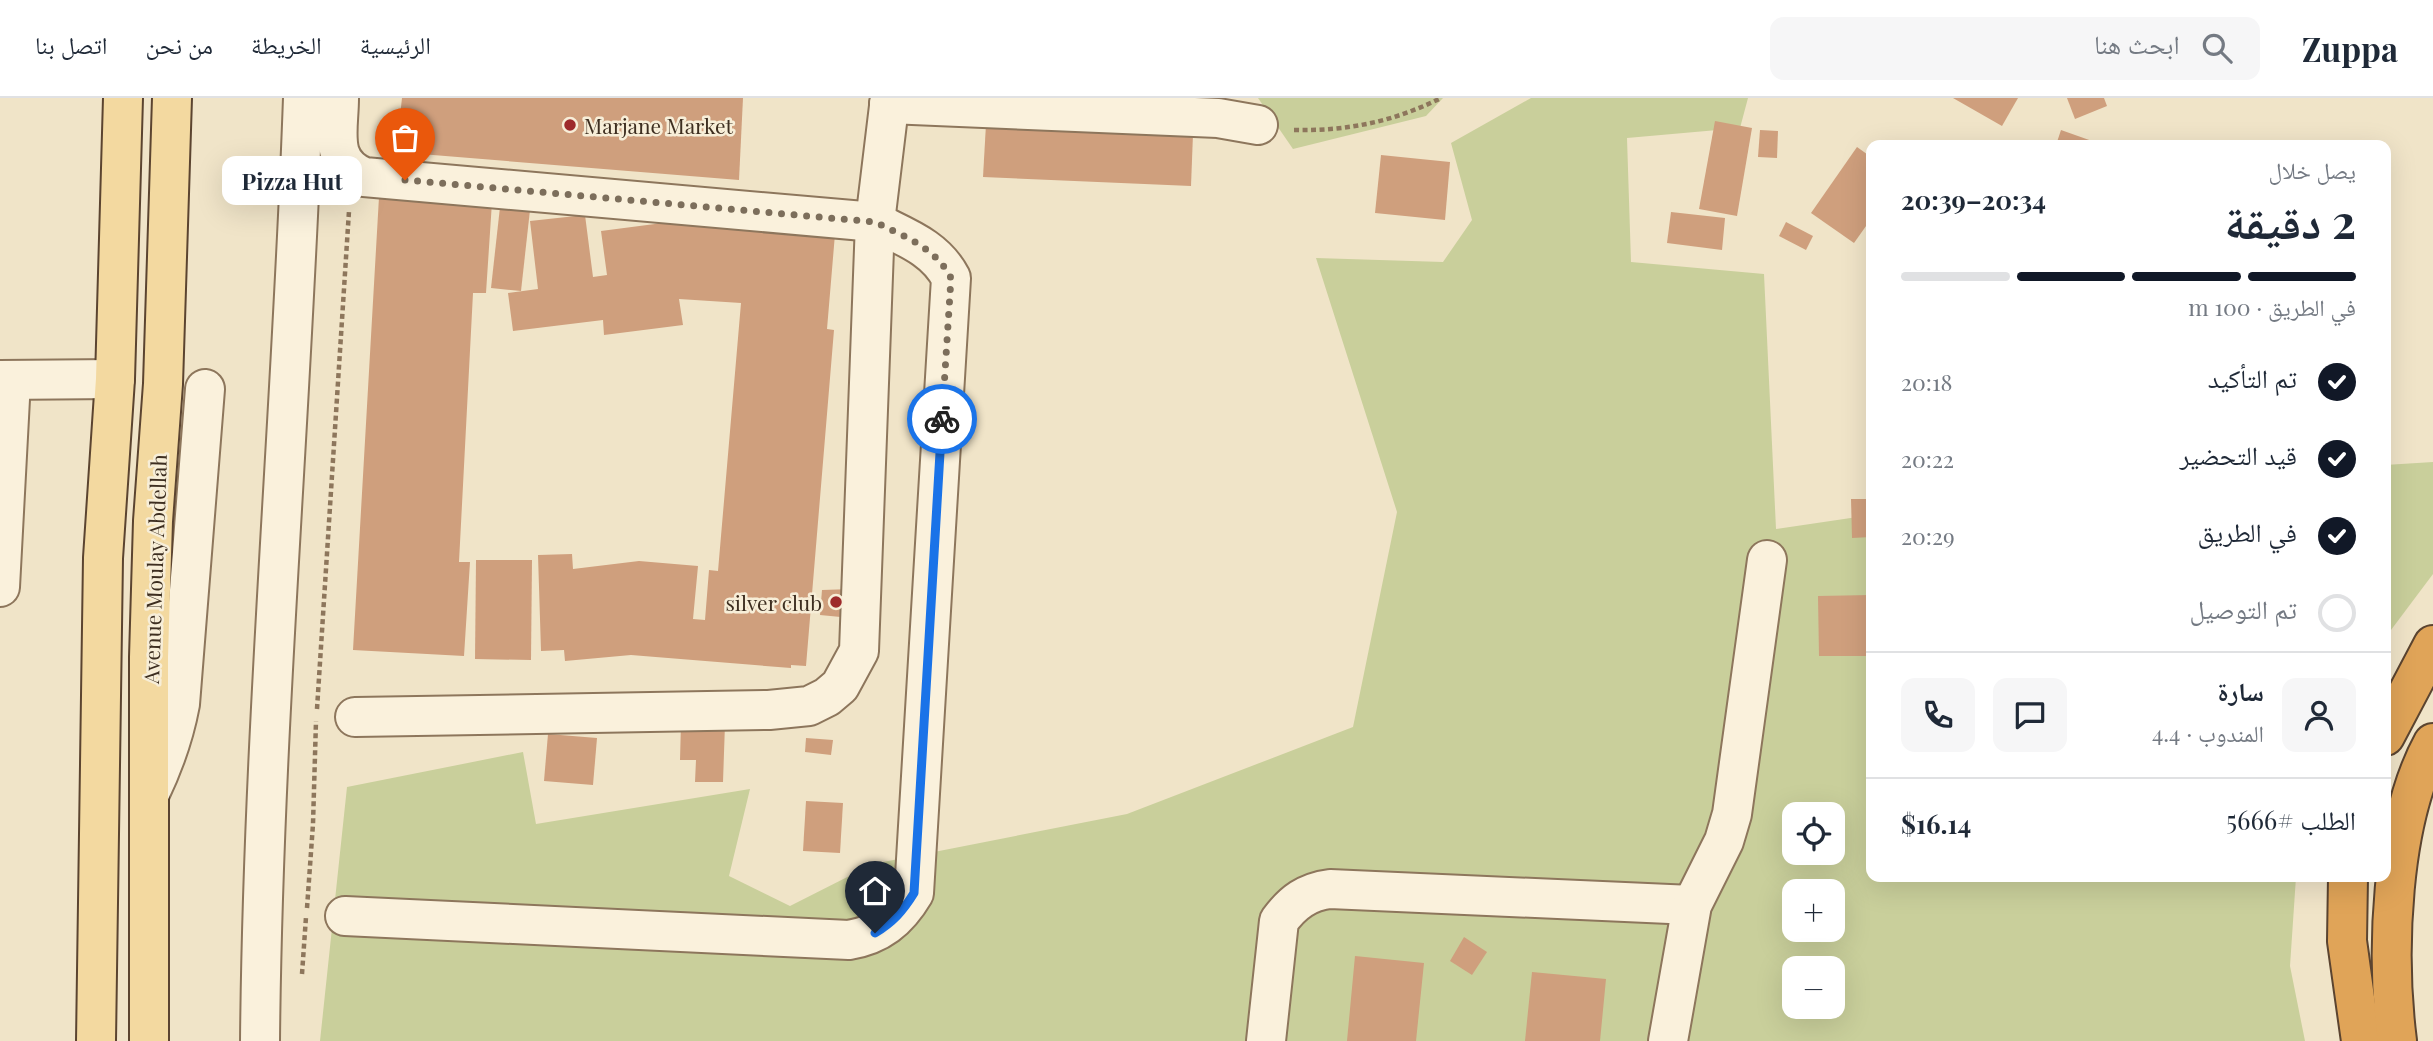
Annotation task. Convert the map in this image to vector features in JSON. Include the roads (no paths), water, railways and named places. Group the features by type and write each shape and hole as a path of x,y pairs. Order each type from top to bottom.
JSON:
{"highway":[{"path":"2391,725 2433,645"},
{"path":"2397,1041 2392,1002 2395,889 2405,815 2433,743"},
{"path":"2348,882 2347,941 2361,1041"}],"main road":[{"path":"96,1041 103,558 115,379 123,98"},
{"name":"Avenue Moulay Abdellah","path":"149,1041 149,657 153,522 163,384 173,98"}],"street":[{"path":"260,1041 270,703 303,98"},
{"path":"339,98 339,156 352,172 364,177 875,222 924,247 944,266 951,278 914,893 904,910 891,923 875,933 849,940 345,916"},
{"path":"355,717 769,710 808,706 840,686 859,651 875,222 890,101 1218,118 1258,125"},
{"path":"301,136 339,136"},
{"path":"0,587 6,380 115,379"},
{"path":"150,793 175,732 180,704 205,388"},
{"path":"1668,1041 1692,905 1729,828 1767,560"},
{"path":"1266,1041 1279,921 1288,909 1314,891 1331,889 1692,905"}],"place":[{"name":"Marjane Market","path":"570,125"},
{"name":"Pizza Hut","path":"405,180"},
{"name":"silver club","path":"836,602"}]}
